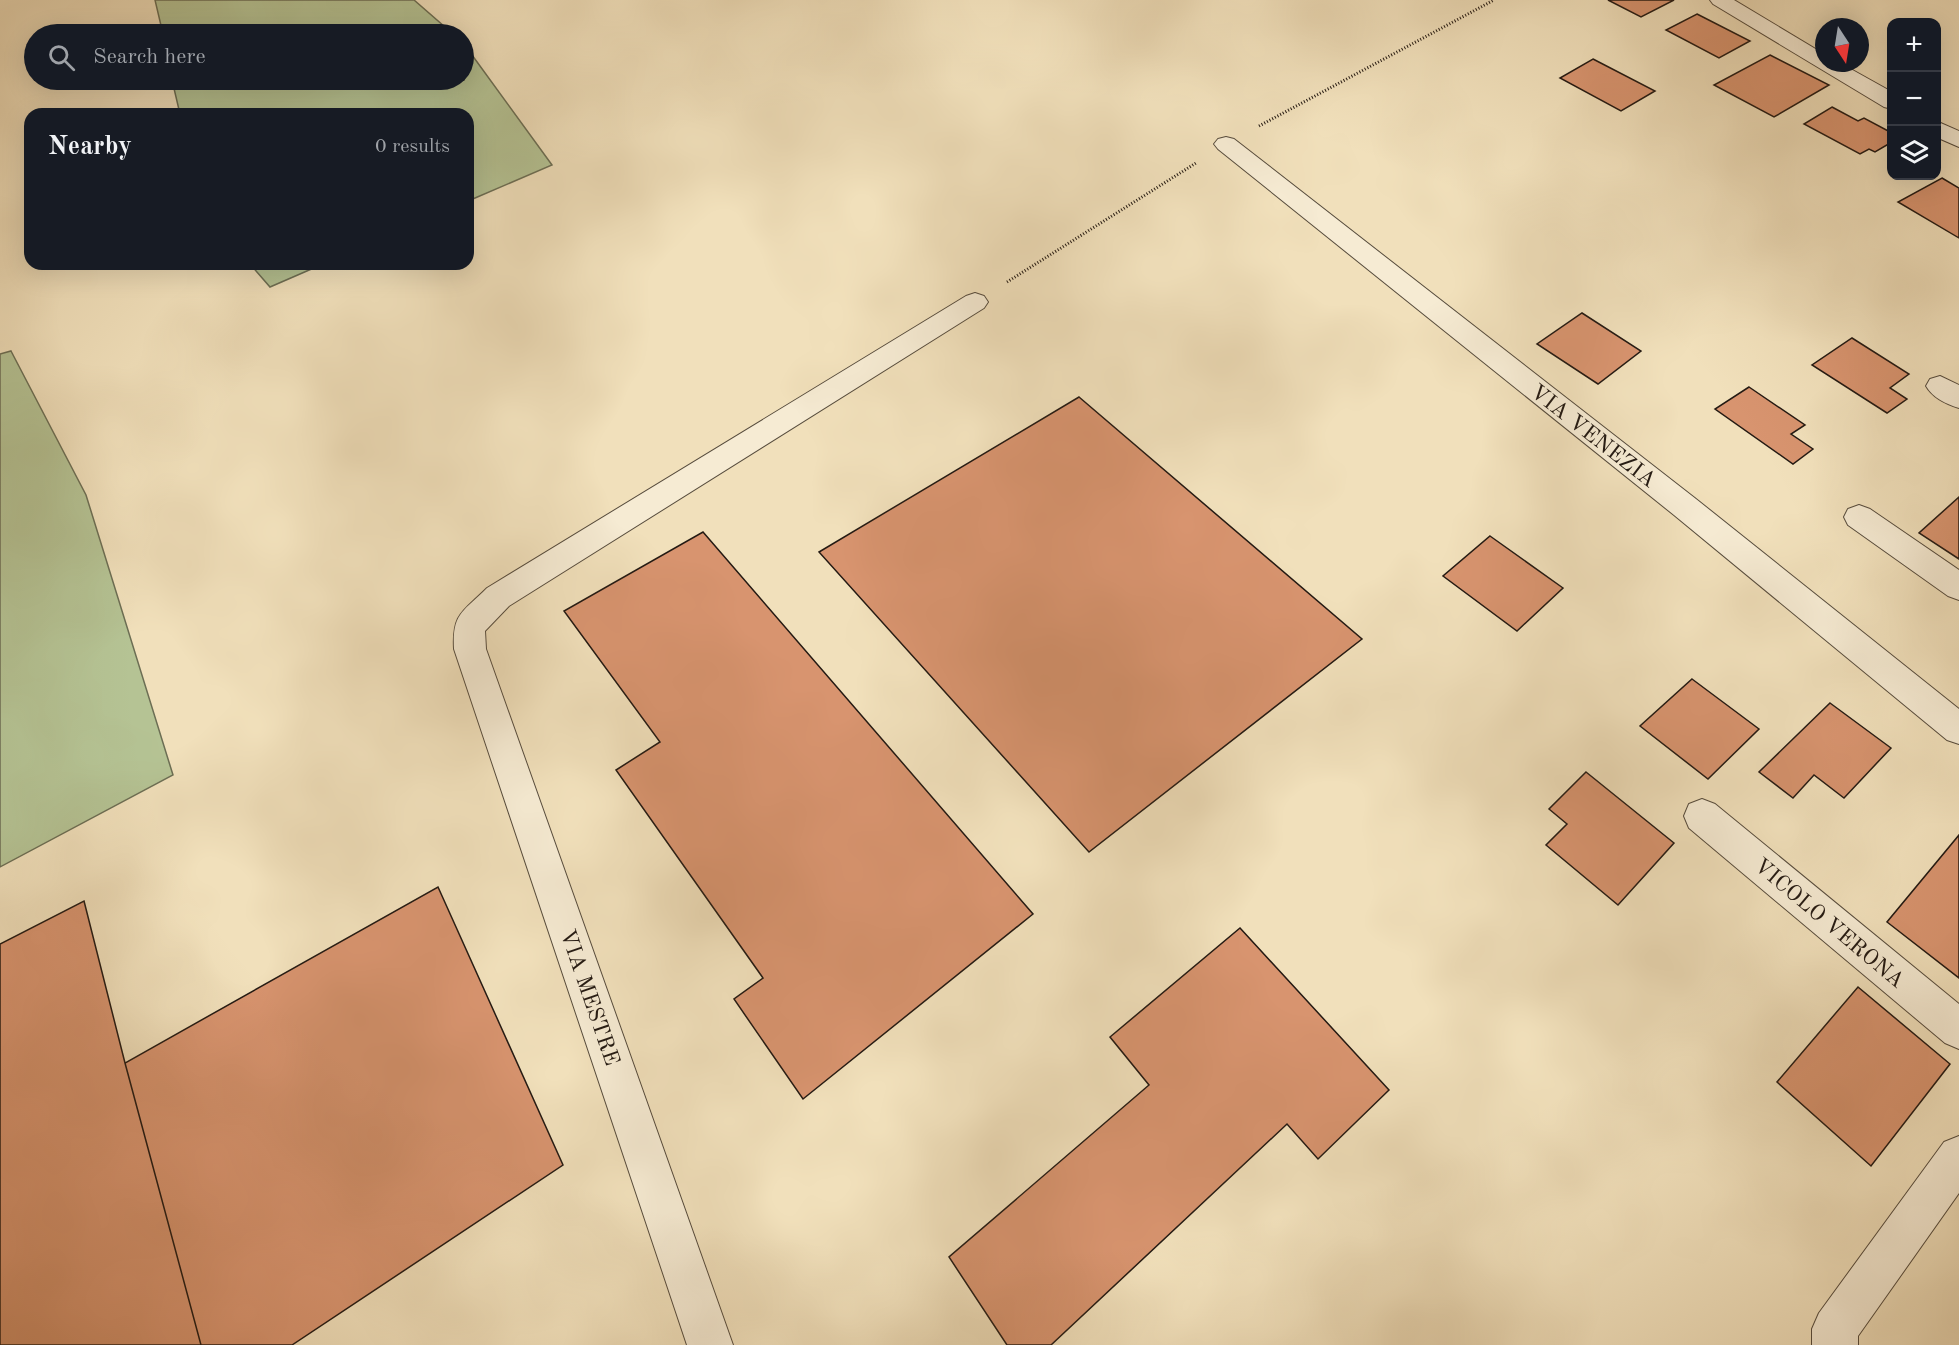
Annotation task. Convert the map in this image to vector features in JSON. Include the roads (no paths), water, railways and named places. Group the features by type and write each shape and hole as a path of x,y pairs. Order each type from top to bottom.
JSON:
{"street":[{"path":"1720,0 1887,99"},
{"path":"1941,131 1959,140"},
{"name":"VIA VENEZIA","path":"1226,144 1685,507 1959,729"},
{"name":"VIA MESTRE","path":"710,1345 470,649 469,627 498,597 975,302"},
{"path":"1859,517 1959,587"},
{"name":"VICOLO VERONA","path":"1702,816 1959,1029"},
{"path":"1835,1345 1835,1329 1959,1157"}]}
